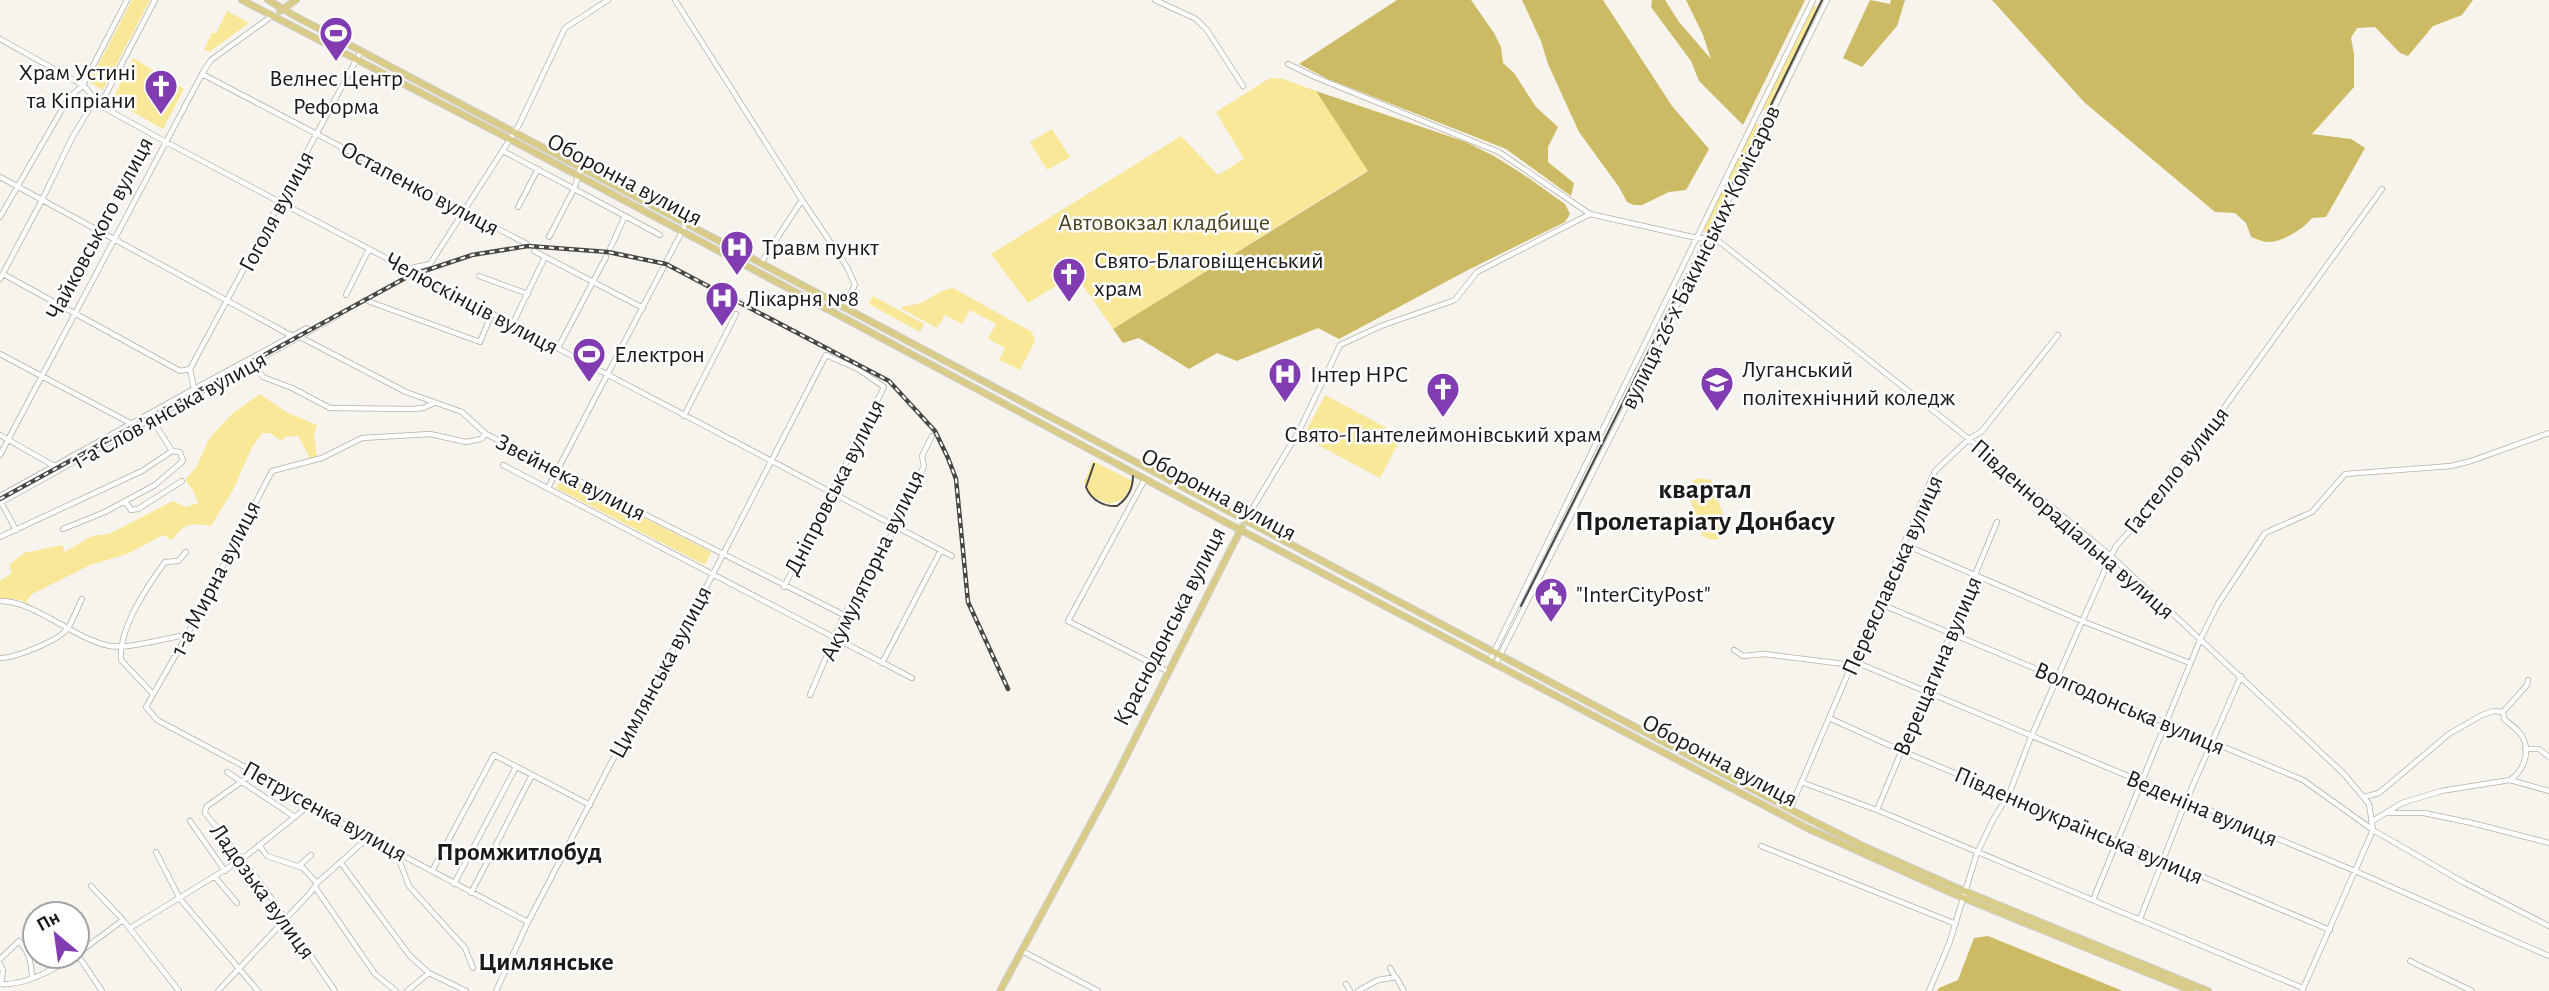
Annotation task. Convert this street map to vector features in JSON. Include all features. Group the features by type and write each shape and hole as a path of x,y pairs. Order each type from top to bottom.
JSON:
{"main road":[{"name":"Оборонна вулиця","path":"242,0 509,139 1145,479 1867,848 1965,895 2208,991"},
{"name":"Оборонна вулиця","path":"268,0 282,10 843,308 1246,519 1809,829 2192,991"},
{"name":"Чайковського вулиця","path":"273,15 296,0"},
{"name":"Краснодонська вулиця","path":"1000,991 1112,784 1246,519"}],"street":[{"path":"0,217 68,99 83,85 127,0"},
{"path":"155,0 106,94 91,106 72,138 1,276 180,371 190,369 194,389"},
{"path":"407,269 430,264 465,212 514,132 565,28 608,0"},
{"path":"675,0 847,267 855,288 843,308"},
{"path":"1155,0 1195,19 1207,30 1243,86"},
{"name":"вулиця 26-х Бакинських Комісаров","path":"1495,658 1527,604 1827,0"},
{"path":"1813,1 1824,8"},
{"name":"вулиця 26-х Бакинських Комісаров","path":"1495,658 1518,599 1813,1"},
{"name":"Чайковського вулиця","path":"0,455 202,74 211,60 273,15"},
{"name":"Челюскінців вулиця","path":"0,39 83,85 101,106 166,142 952,556"},
{"name":"Гоголя вулиця","path":"190,369 361,51"},
{"path":"1288,64 1499,152 1590,214 1697,238 1710,238"},
{"name":"Остапенко вулиця","path":"202,74 527,244"},
{"path":"503,151 660,235"},
{"path":"549,237 574,189 581,168"},
{"path":"518,207 538,169"},
{"path":"0,177 229,299 292,336"},
{"name":"Гастелло вулиця","path":"1929,991 1956,924 1977,853 2009,794 2031,737 2116,546 2153,506 2382,189"},
{"path":"761,263 802,200"},
{"name":"Краснодонська вулиця","path":"1246,519 1299,431 1340,345 1381,326 1455,300 1477,271 1590,214"},
{"path":"610,250 625,216"},
{"path":"548,488 686,223"},
{"name":"Південнорадіальна вулиця","path":"1710,238 1718,240 1969,439 2111,556 2344,774 2369,804 2373,831"},
{"path":"346,295 369,249"},
{"path":"534,251 643,308"},
{"path":"513,323 545,257"},
{"path":"558,348 606,257"},
{"path":"479,276 528,294"},
{"path":"365,300 480,342 492,313"},
{"path":"684,416 736,314"},
{"name":"1-а Слов’янська вулиця","path":"0,500 255,364 337,316"},
{"path":"16,530 0,500 54,467 307,328"},
{"name":"Переяславська вулиця","path":"1790,809 1935,471 1969,439 1982,432 2058,335"},
{"name":"Звейнека вулиця","path":"300,337 406,392 462,412 486,435 783,587 845,615"},
{"path":"0,354 132,424"},
{"name":"Дніпровська вулиця","path":"783,587 833,493 884,387 858,369 826,355"},
{"name":"Цимлянська вулиця","path":"496,991 528,922 826,355"},
{"path":"255,364 263,377 292,388 330,408 412,409 435,403"},
{"path":"64,529 125,502 155,485 183,461 180,453 172,451 152,419"},
{"path":"2093,900 2200,640 2218,604 2265,533 2312,512 2345,474 2451,466 2549,433"},
{"name":"1-а Мирна вулиця","path":"153,694 187,635 272,471 322,458 362,438 430,434 466,442 481,439 486,435"},
{"path":"0,435 54,467"},
{"name":"Акумуляторна вулиця","path":"810,695 845,615 896,527 924,466 922,456 932,436"},
{"path":"0,537 142,471 172,451"},
{"name":"Звейнека вулиця","path":"503,465 912,678"},
{"path":"1145,479 1068,621 1167,671"},
{"path":"125,502 131,510 138,509 182,481"},
{"name":"Верещагина вулиця","path":"1877,810 1997,522"},
{"path":"1903,544 2082,621 2190,663"},
{"path":"882,663 941,550"},
{"path":"153,694 121,660 122,637 153,578 165,562 178,561 186,552"},
{"path":"0,658 25,652 57,639 67,629 82,599"},
{"path":"1518,599 1527,604"},
{"path":"0,601 20,603 67,629 107,645 120,647 187,635"},
{"name":"Волгодонська вулиця","path":"1878,603 2303,780 2373,831"},
{"name":"Веденіна вулиця","path":"1734,650 1743,656 1764,654 1852,663 2355,871 2549,956"},
{"path":"2140,919 2186,801 2241,676"},
{"path":"2510,780 2516,776 2523,764 2524,739 2519,731 2504,719 2503,712 2527,685 2528,680"},
{"name":"Петрусенка вулиця","path":"153,694 146,708 158,720 312,803 334,819 528,922"},
{"path":"2364,797 2379,793 2449,734 2482,715 2494,711 2503,712"},
{"name":"Південноукраїнська вулиця","path":"1829,718 2330,930"},
{"path":"2525,749 2539,749 2549,757"},
{"path":"432,871 494,755 590,805"},
{"path":"454,884 516,766"},
{"path":"227,772 295,817"},
{"name":"Ладозька вулиця","path":"255,772 204,809 262,884 335,991"},
{"path":"471,893 532,775"},
{"path":"2371,822 2402,803 2441,790 2510,780 2549,791"},
{"path":"1801,782 1877,810 2303,990 2373,831 2463,882 2549,926"},
{"path":"130,928 225,871 312,803"},
{"path":"2386,813 2424,813 2549,843"},
{"path":"190,821 225,871"},
{"path":"218,991 330,870 369,837"},
{"path":"259,845 267,856 299,866 316,885 375,974 396,991"},
{"path":"1761,846 1956,924"},
{"path":"396,851 409,886 465,948 473,968"},
{"path":"156,852 180,899 258,991"},
{"path":"299,866 311,855"},
{"path":"341,863 400,943 429,973 466,991"},
{"path":"215,877 237,903"},
{"path":"91,886 124,920 179,991"},
{"path":"91,944 124,920"},
{"path":"32,976 26,948 19,942 0,962 3,971 1,984 11,985 52,970"},
{"path":"1022,951 1098,991"},
{"path":"2410,961 2472,991"},
{"path":"1390,968 1404,991"},
{"path":"87,970 102,991"},
{"path":"407,991 429,973"},
{"path":"1358,991 1378,979 1396,978"},
{"path":"1346,984 1350,991"},
{"path":"11,985 14,991"}],"green space":[{"path":"132,0 150,0 103,90 89,82"},
{"path":"1814,5 1819,8 1769,110 1766,111 1763,108"},
{"path":"227,11 249,23 209,52 204,49"},
{"path":"133,58 184,89 163,129 112,100"},
{"name":"Автовокзал кладбище","path":"1270,78 1283,79 1316,91 1368,170 1113,329 1075,274 1028,303 991,254 1181,136 1218,175 1244,159 1216,112"},
{"path":"1756,123 1760,127 1708,231 1705,232 1703,228"},
{"path":"1052,129 1070,157 1047,170 1030,142"},
{"path":"953,288 1032,332 1035,341 1020,370 999,360 1005,348 988,339 996,324 970,310 962,324 945,315 937,328 902,309 903,306 918,304"},
{"path":"873,296 924,324 920,332 869,304"},
{"path":"260,394 286,412 317,425 314,434 317,456 310,458 298,436 285,437 281,441 270,433 262,433 211,526 189,525 172,540 163,535 127,554 90,565 32,594 26,601 33,608 21,600 0,598 0,581 12,573 9,565 24,553 62,545 65,552 92,536 109,534 173,501 186,507 198,503 185,480 197,466 213,434 233,413"},
{"path":"1325,395 1402,436 1380,478 1303,437"},
{"path":"1093,461 1134,482 1123,499 1110,504 1090,496 1084,482"},
{"path":"562,476 711,552 705,565 556,488"},
{"path":"1699,478 1711,480 1727,526 1723,535 1714,540 1702,535 1687,489"}],"shaded area":[{"path":"1397,0 1471,0 1494,33 1501,47 1503,63 1514,73 1536,107 1558,127 1548,147 1548,162 1574,183 1571,196 1506,149 1328,79 1299,64"},
{"path":"1522,0 1603,0 1672,106 1709,149 1686,190 1669,192 1642,205 1627,202 1579,132"},
{"path":"1652,0 1665,0 1679,22 1711,59 1686,0 1805,0 1743,125 1699,81 1691,61 1651,7"},
{"path":"1870,0 1890,4 1891,0 1905,0 1897,26 1862,67 1843,58"},
{"path":"1992,0 2473,0 2462,15 2433,26 2408,56 2400,53 2375,27 2357,28 2351,38 2354,87 2312,134 2351,139 2365,148 2326,217 2312,218 2292,234 2268,242 2251,237 2246,223 2235,213 2215,212 2084,102"},
{"path":"1316,91 1466,142 1527,177 1565,204 1570,214 1565,222 1339,339 1318,328 1237,361 1217,353 1189,369 1139,338 1123,343 1113,329 1368,171"},
{"path":"1988,936 2123,991 1937,991 1958,980 1974,938"}],"tram line":[{"path":"1521,606 1822,0"},
{"path":"1094,464 1086,487 1098,502 1107,505 1117,506 1124,500 1131,489 1133,476"}],"railway":[{"path":"0,499 409,276 472,255 528,246 608,252 666,264 889,381 935,431 956,479 968,602 1008,689"}],"place":[{"name":"Велнес Центр Реформа","path":"336,63"},
{"name":"Храм Устині та Кіпріани","path":"161,116"},
{"name":"Травм пункт","path":"737,277"},
{"name":"Свято-Благовіщенський храм","path":"1069,304"},
{"name":"Лікарня №8","path":"722,328"},
{"name":"Електрон","path":"589,384"},
{"name":"Інтер НРС","path":"1285,404"},
{"name":"Луганський політехнічний коледж","path":"1717,413"},
{"name":"Свято-Пантелеймонівський храм","path":"1443,419"},
{"name":"\"InterCityPost\"","path":"1551,624"}],"district":[{"name":"квартал Пролетаріату Донбасу","path":"1705,504"},
{"name":"Промжитлобуд","path":"519,851"},
{"name":"Цимлянське","path":"546,961"}]}
